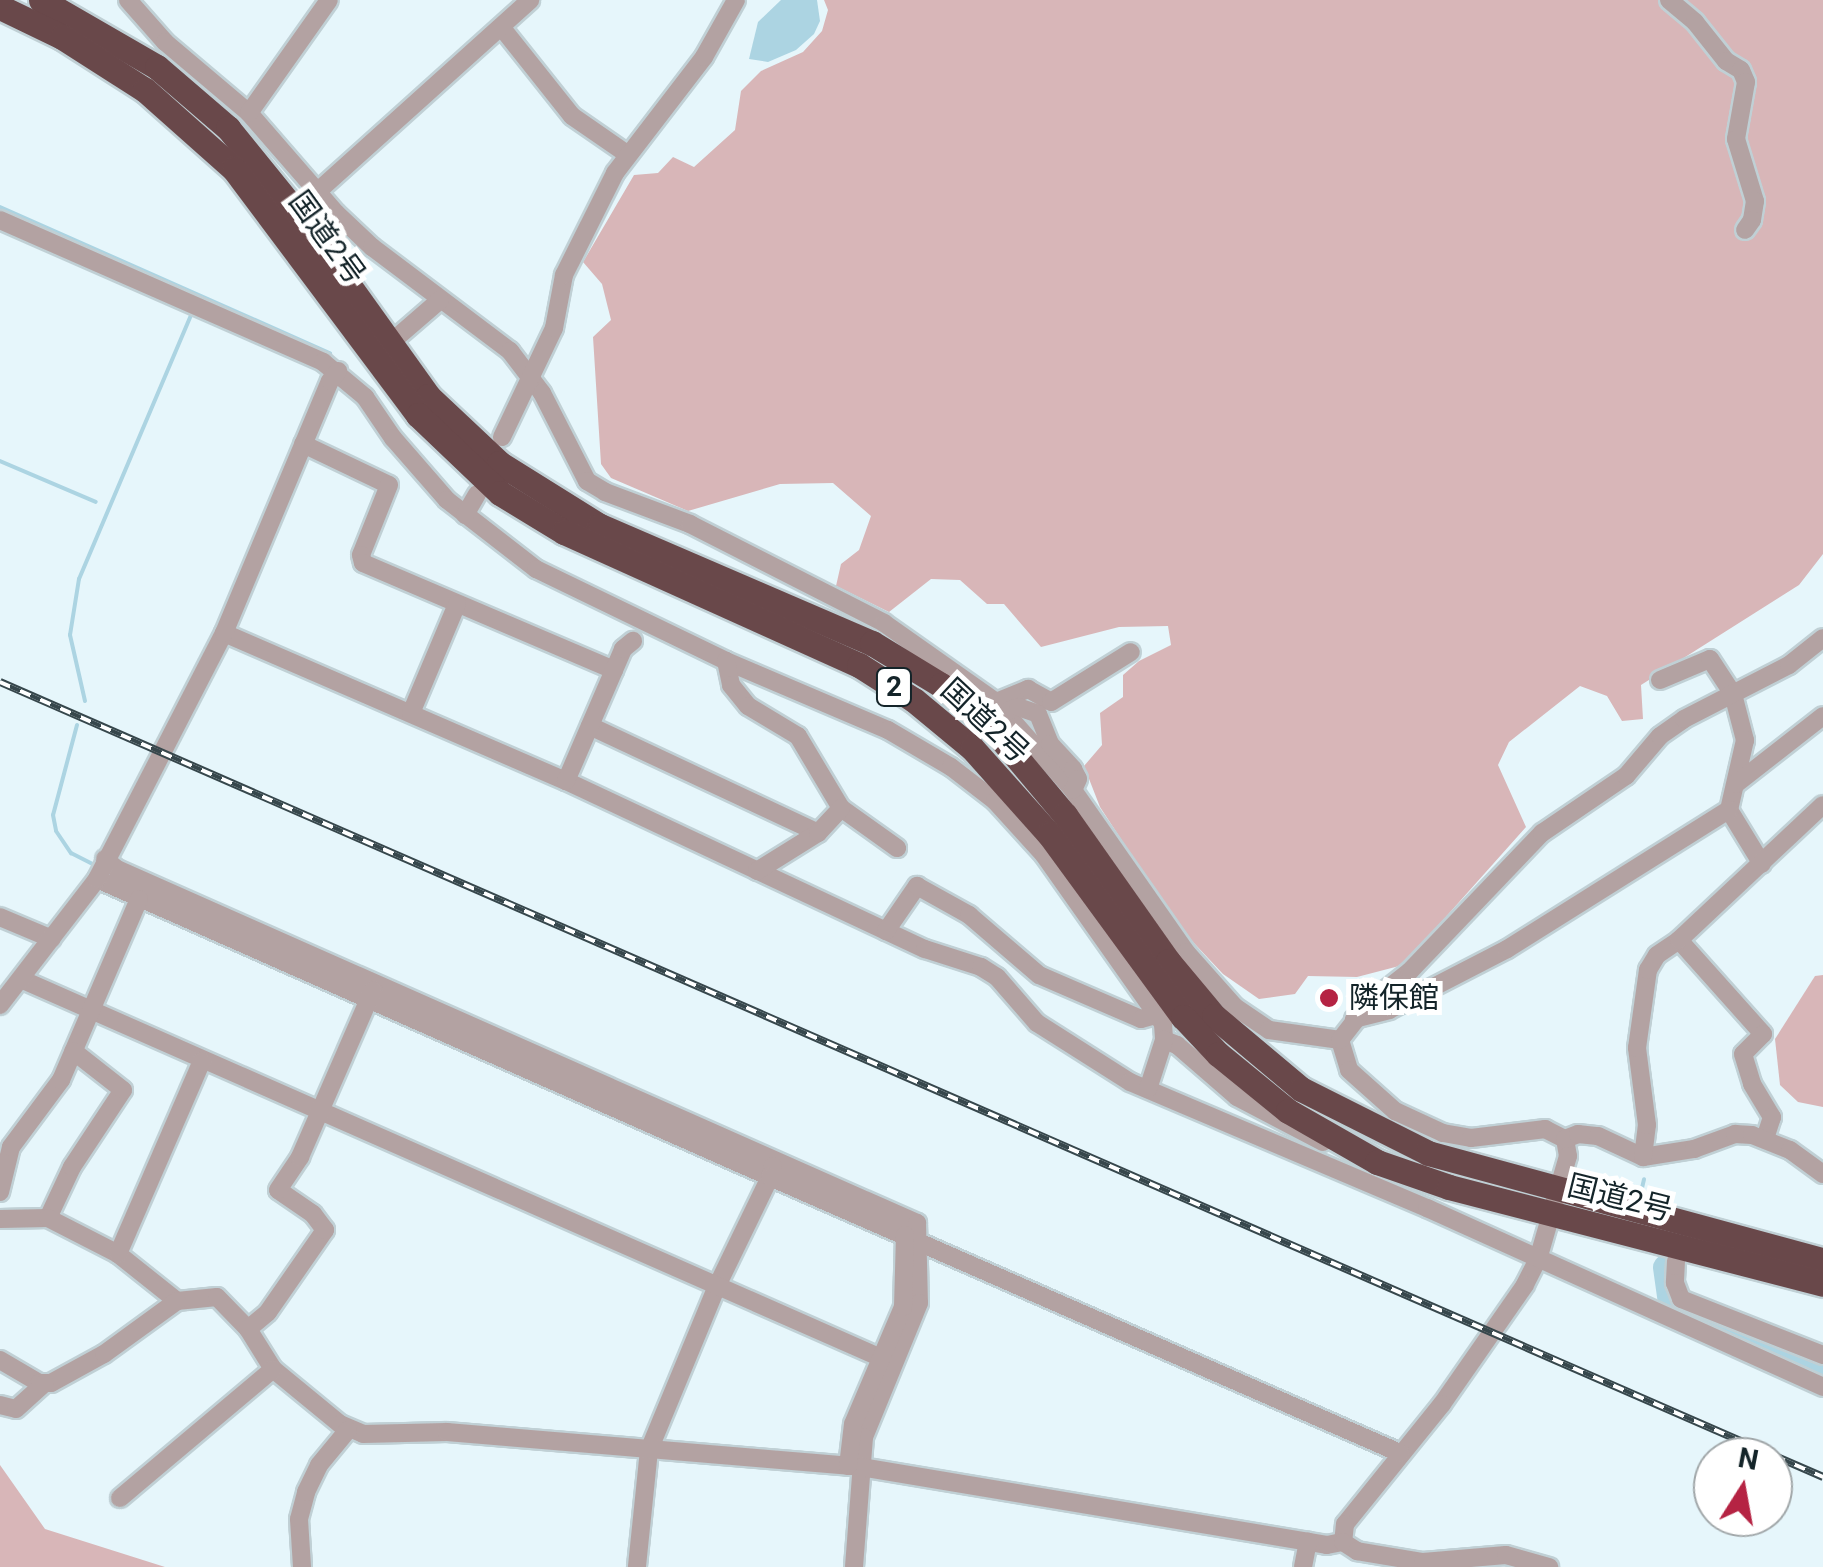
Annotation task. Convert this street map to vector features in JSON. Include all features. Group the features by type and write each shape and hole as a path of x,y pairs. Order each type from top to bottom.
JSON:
{"highway":[{"name":"国道2号","path":"41,0 157,67 228,128 300,217 388,346 464,434 541,493 633,541 838,625 941,685 993,728 1032,773 1168,961 1214,1016 1301,1088 1428,1152 1555,1202 1823,1284"},
{"name":"国道2号","path":"0,6 62,38 145,90 234,169 418,415 500,493 564,532 842,656 914,700 951,730 1000,776 1049,834 1155,982 1218,1054 1288,1111 1348,1148 1431,1181 1555,1202 1823,1260"}],"street":[{"path":"128,0 165,42 250,113 317,192 372,247 510,350 533,379 587,481 690,524 884,623 1002,707 1073,790 1186,952 1235,1007 1269,1030 1340,1040"},
{"path":"250,113 329,0"},
{"path":"317,192 530,0"},
{"path":"502,437 533,379 533,367 554,328 564,275 627,154 704,57 736,0"},
{"path":"1669,0 1696,22 1726,61 1741,70 1746,82 1736,139 1755,201 1752,220 1745,230"},
{"path":"502,28 572,116 627,154"},
{"path":"0,220 338,371 365,397 412,462 465,515 558,582 888,730 970,772 1044,855 1163,1024 1164,1040 1148,1090"},
{"path":"388,346 440,300"},
{"path":"0,1005 23,980 101,868 224,633 338,371"},
{"path":"304,444 388,485 361,555 363,563 614,670"},
{"path":"465,515 477,494"},
{"path":"411,712 456,604"},
{"path":"224,633 566,781 886,931 980,967 997,978 1038,1023 1148,1090 1823,1387"},
{"path":"1340,1040 1354,1019 1410,971 1542,834 1626,776 1660,736 1684,719 1789,665 1823,638"},
{"path":"566,781 623,649 633,641"},
{"path":"1002,707 1028,689 1050,702 1131,652"},
{"path":"1660,680 1710,658 1733,694 1745,740 1730,810 1762,864"},
{"path":"726,660 731,685 748,706 798,736 842,808 897,848"},
{"path":"1736,784 1823,716"},
{"path":"590,726 818,833"},
{"path":"1643,1157 1647,1126 1638,1020 1648,970 1657,955 1682,944 1823,805"},
{"path":"757,871 818,833 842,808"},
{"path":"1354,1019 1389,1010 1507,949 1730,810"},
{"path":"101,868 139,899 373,991 917,1223 903,1306 853,1424 854,1567"},
{"path":"101,868 117,869 912,1239 1400,1453"},
{"path":"886,931 916,886 969,915 1039,974 1141,1019 1156,1014"},
{"path":"0,1192 11,1147 61,1080 139,899"},
{"path":"0,917 52,939"},
{"path":"1682,944 1763,1034 1743,1054 1752,1084 1772,1117 1765,1139"},
{"path":"23,980 879,1357"},
{"path":"248,1329 268,1312 324,1230 313,1214 278,1190 320,1112 373,991"},
{"path":"1164,1040 1177,1045 1217,1082 1259,1110 1316,1140 1348,1148"},
{"path":"1340,1040 1349,1070 1395,1111 1444,1132 1471,1138 1545,1129 1566,1139 1578,1134 1598,1136 1643,1157 1694,1150 1735,1134 1765,1139 1790,1150 1823,1174"},
{"path":"48,1218 72,1166 123,1090 73,1051"},
{"path":"118,1254 202,1061"},
{"path":"1344,1542 1344,1524 1485,1346 1538,1259 1568,1156 1566,1139"},
{"path":"637,1567 649,1450 717,1286 772,1171"},
{"path":"0,1219 48,1218 118,1254 177,1301"},
{"path":"854,1466 870,1414 916,1314 912,1239"},
{"path":"1676,1261 1675,1283 1681,1300 1823,1355"},
{"path":"0,1406 16,1409 45,1383 104,1354 177,1301 217,1297 248,1329 273,1369 348,1430 375,1435 446,1432 854,1466 1308,1541 1344,1542 1357,1550 1423,1564 1506,1554 1549,1567"},
{"path":"1729,1344 1739,1320"},
{"path":"0,1360 45,1383"},
{"path":"120,1498 273,1369"},
{"path":"302,1567 299,1519 306,1492 314,1473 348,1430"},
{"path":"1303,1567 1308,1541"}],"shaded area":[{"path":"824,0 1823,0 1823,554 1799,585 1641,685 1643,719 1622,721 1607,696 1580,686 1509,742 1498,765 1526,827 1403,965 1357,977 1308,976 1295,994 1259,999 1223,974 1177,925 1100,807 1084,766 1102,745 1100,713 1123,697 1123,675 1139,661 1171,645 1168,626 1119,627 1041,647 1004,604 987,604 960,580 931,579 889,612 836,586 841,564 859,550 871,516 833,483 780,484 688,511 611,478 601,464 593,337 611,320 602,284 583,262 634,175 658,173 673,157 694,167 735,130 741,91 761,71 803,52 822,31 828,10"},
{"path":"1823,975 1823,1107 1798,1102 1780,1085 1775,1039 1815,976"},
{"path":"0,1465 45,1529 165,1567 0,1567"}],"water":[{"path":"781,0 817,0 820,21 814,34 796,50 768,62 749,59 758,22"}],"waterway":[{"path":"0,207 330,353"},
{"path":"85,701 70,635 79,579 192,313"},
{"path":"0,461 96,502"},
{"path":"77,725 53,815 56,831 71,853 95,865"},
{"path":"1646,1040 1648,1066"},
{"path":"1642,1188 1644,1179"},
{"path":"1665,1267 1670,1302 1823,1369"}],"railway":[{"path":"0,682 1823,1477"}],"place":[{"name":"隣保館","path":"1329,998"}]}
